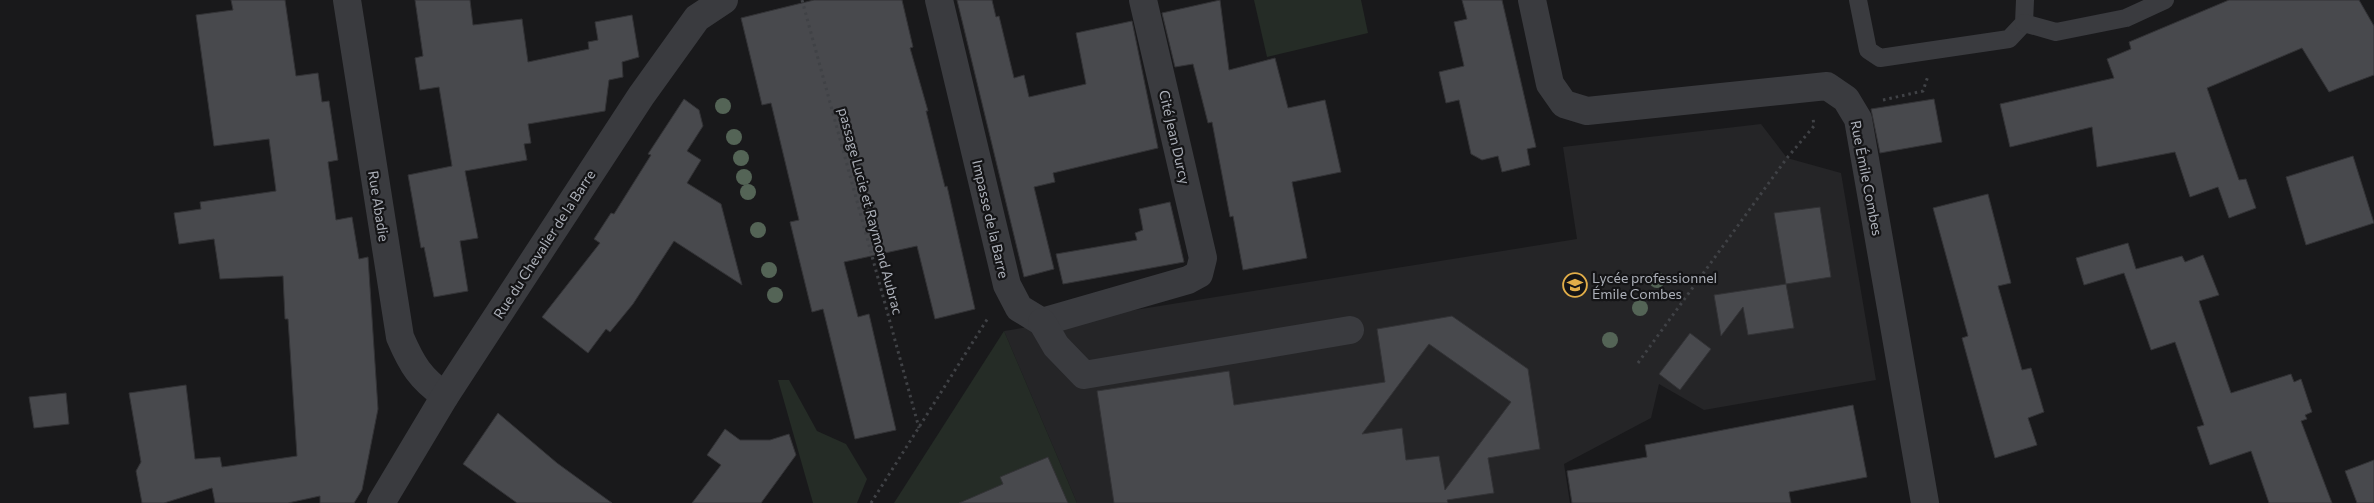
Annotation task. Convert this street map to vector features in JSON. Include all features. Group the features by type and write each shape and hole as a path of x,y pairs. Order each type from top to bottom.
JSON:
{"street":[{"name":"Rue Abadie","path":"347,0 400,337 417,371 426,382 445,396"},
{"name":"Rue du Chevalier de la Barre","path":"382,503 445,396 663,65 696,18 724,0"},
{"name":"Impasse de la Barre","path":"939,0 1007,285 1019,308 1042,322"},
{"name":"Cité Jean Durcy","path":"1042,322 1188,280 1199,274 1204,258 1143,0"},
{"name":"Rue Émile Combes","path":"1532,0 1550,84 1564,104 1586,111 1827,86 1846,99 1858,119 1925,503"},
{"path":"1042,322 1056,346 1084,375 1350,330"}],"lane":[{"path":"1858,0 1868,50 1880,58 2009,39 2024,23 2025,0"},
{"path":"2024,23 2056,32 2126,18 2165,0"}],"path":[{"name":"passage Lucie et Raymond Aubrac","path":"802,0 919,428"},
{"path":"1851,107 1923,91 1936,50"},
{"path":"1638,363 1781,166 1814,126 1809,87"},
{"path":"871,503 993,310 1015,301"}],"shaded area":[{"path":"1254,0 1361,0 1368,33 1267,57"},
{"name":"Lycée professionnel Émile Combes","path":"1761,124 1787,158 1841,173 1876,380 1704,410 1659,384 1651,418 1564,464 1570,503 1077,503 1004,331 1577,239 1563,147"},
{"path":"1004,331 1077,503 894,503"},
{"path":"778,380 789,380 817,431 846,444 867,479 857,503 813,503"}],"building":[{"path":"231,0 285,0 296,76 318,73 322,102 329,101 338,160 328,162 336,220 352,217 359,259 368,257 378,409 362,490 354,503 320,503 320,496 288,503 215,503 212,488 164,503 142,503 136,471 141,462 129,393 186,385 195,459 220,457 222,467 297,456 288,319 285,319 283,276 220,279 214,239 179,244 174,213 201,209 200,202 276,191 269,139 214,146 196,15 233,10"},
{"path":"415,0 470,0 473,25 522,19 528,62 589,49 588,42 598,40 595,22 632,15 639,57 622,62 623,77 609,80 605,111 528,124 531,143 524,144 527,160 465,171 478,238 460,241 468,291 434,297 424,247 421,248 408,175 452,166 439,87 420,90 415,58 423,56"},
{"path":"814,0 902,0 913,47 910,48 928,111 926,111 945,187 947,186 975,309 935,319 917,246 844,262 858,317 869,314 896,430 855,439 823,309 812,312 790,222 799,220 771,103 762,105 741,18"},
{"path":"957,0 992,0 996,17 999,16 1014,78 1024,75 1029,97 1086,84 1076,33 1132,21 1158,148 1053,173 1055,182 1034,187 1054,269 1024,277"},
{"path":"1220,0 1229,70 1275,58 1288,108 1325,100 1341,172 1292,182 1307,258 1243,270 1233,216 1230,217 1212,122 1208,123 1193,64 1175,67 1162,13"},
{"path":"1462,0 1502,0 1536,147 1527,149 1530,165 1502,172 1498,156 1482,160 1471,154 1459,100 1446,103 1439,72 1464,66 1454,22 1467,19"},
{"path":"2229,0 2359,0 2374,26 2374,75 2329,92 2302,48 2207,88 2239,180 2246,179 2256,208 2229,218 2218,187 2190,197 2175,152 2097,167 2092,127 2010,147 2000,104 2114,78 2107,59 2131,49 2129,42"},
{"path":"684,99 699,110 703,126 687,151 701,160 687,183 721,204 742,285 674,241 633,304 610,332 606,329 588,353 542,317 600,243 594,239 611,213 614,214 651,155 648,154"},
{"path":"1934,99 1942,142 1880,153 1871,109"},
{"path":"2353,156 2374,223 2306,245 2286,177"},
{"path":"1988,194 2011,283 1998,286 2022,370 2031,368 2044,412 2028,418 2037,445 1995,458 1962,338 1968,336 1933,208"},
{"path":"1170,202 1184,262 1063,284 1056,254 1137,240 1135,233 1143,230 1139,209"},
{"path":"1820,207 1831,277 1786,284 1774,213"},
{"path":"2128,243 2136,269 2182,256 2185,262 2203,255 2219,295 2199,301 2231,393 2291,374 2294,382 2301,379 2312,412 2305,415 2307,419 2301,421 2332,503 2269,503 2251,451 2210,465 2197,427 2204,425 2175,342 2151,350 2124,273 2084,285 2076,258"},
{"path":"1786,284 1794,328 1748,335 1743,307 1721,336 1714,295"},
{"path":"1452,316 1528,369 1540,449 1488,458 1494,493 1447,500 1448,503 1114,503 1097,391 1229,371 1234,405 1385,382 1377,329","holes":["1429,344 1511,402 1445,490 1439,456 1406,460 1402,428 1362,434"]},
{"path":"1690,333 1711,349 1680,390 1659,374"},
{"path":"66,393 69,424 34,428 29,397"},
{"path":"1853,405 1867,477 1789,492 1791,503 1572,503 1567,471 1647,457 1645,445"},
{"path":"498,413 557,463 612,503 517,503 463,464"},
{"path":"725,429 740,440 770,440 789,434 796,455 761,503 692,503 721,465 707,455"},
{"path":"1048,457 1068,503 959,503 1003,484 1000,477"},
{"path":"2374,460 2374,503 2357,503 2345,471"}],"place":[{"name":"Lycée professionnel Émile Combes","path":"1575,285"}]}
